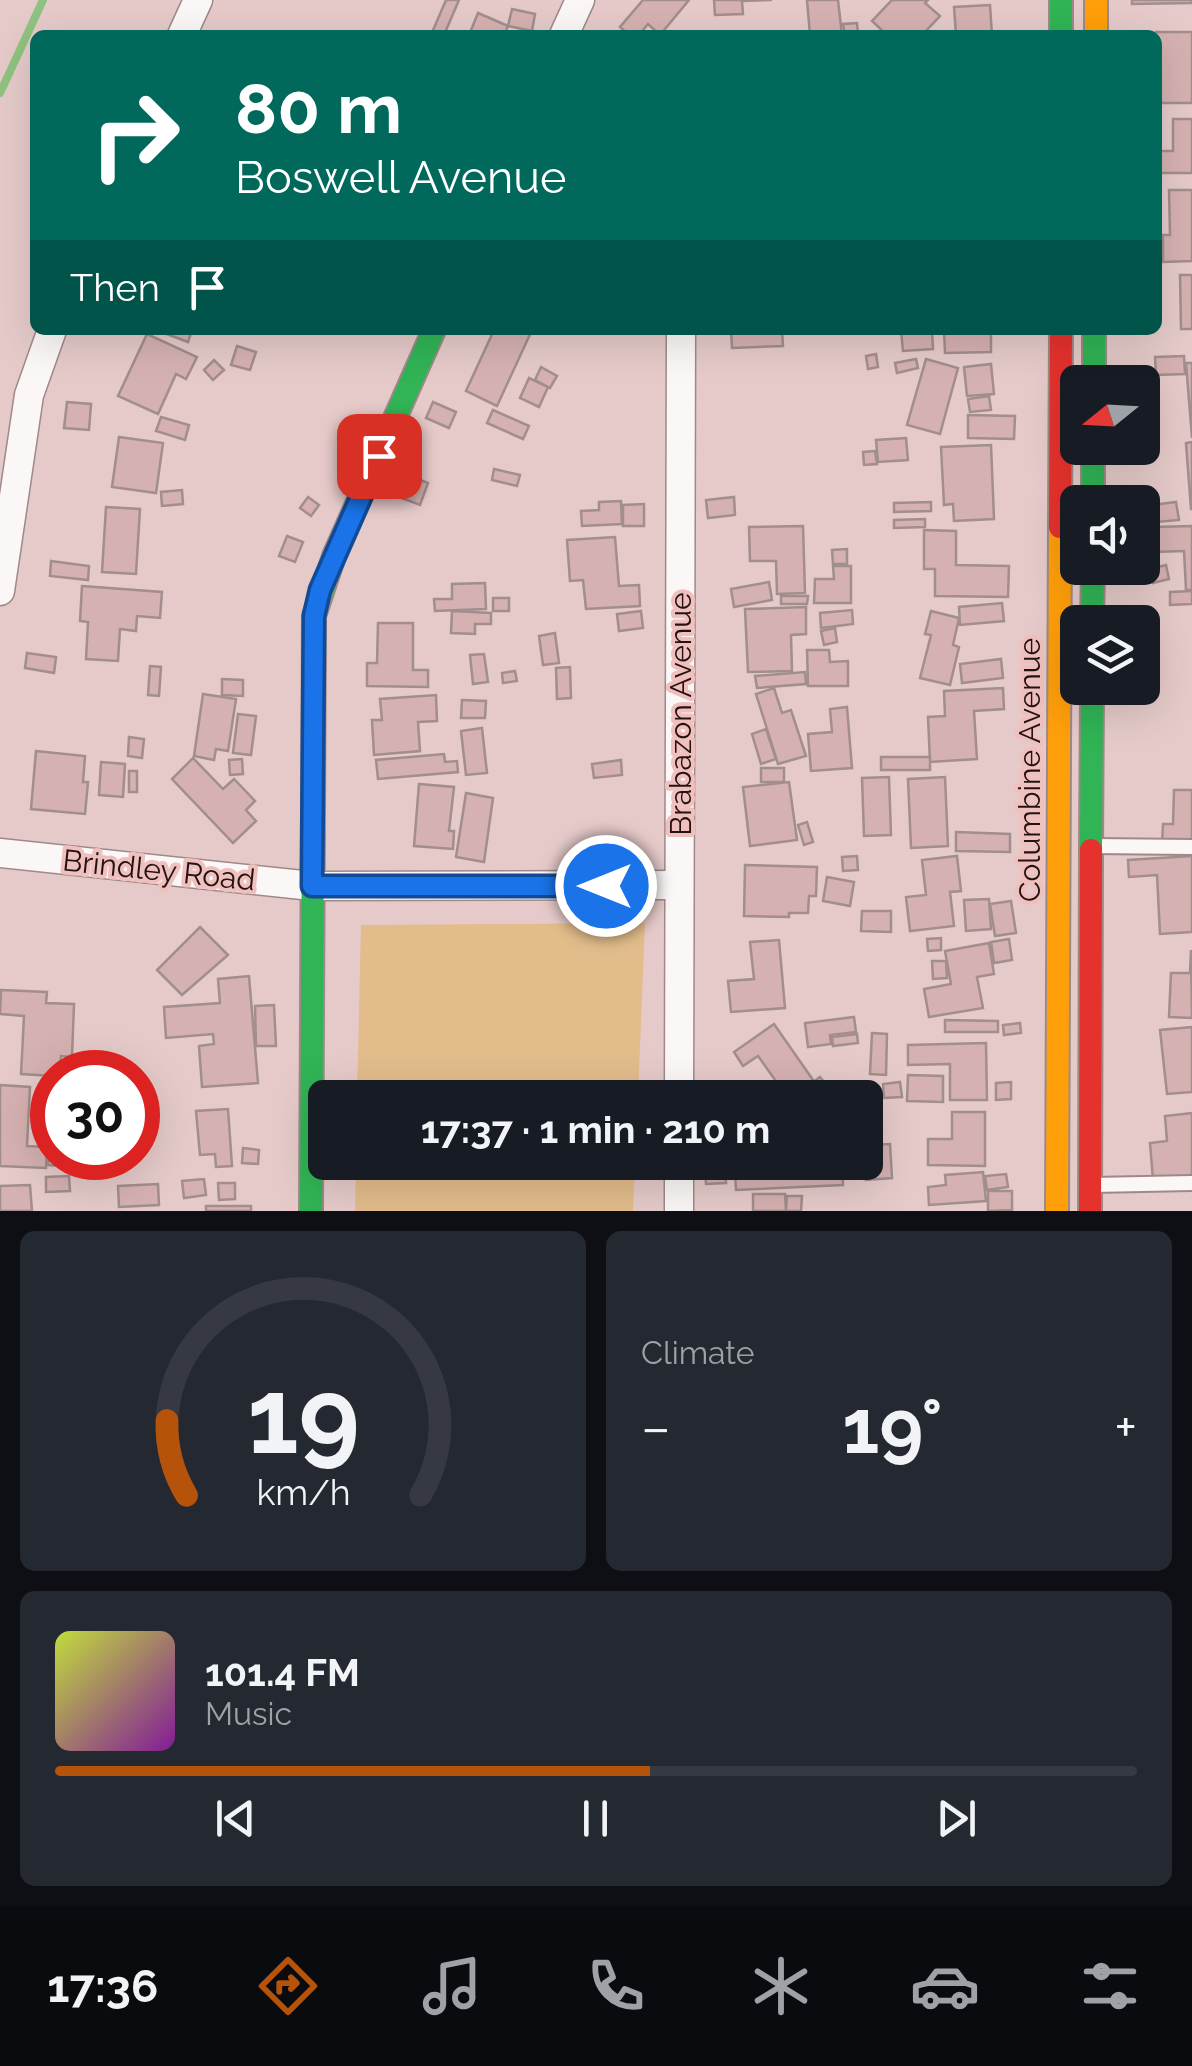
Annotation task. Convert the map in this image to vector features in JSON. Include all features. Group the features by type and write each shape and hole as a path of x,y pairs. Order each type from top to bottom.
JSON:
{"main road":[{"path":"1061,0 1061,30"},
{"path":"1096,0 1096,30"},
{"path":"311,1211 314,616 334,556 432,335"},
{"name":"Columbine Avenue","path":"1057,1207 1061,335"},
{"path":"1094,336 1094,365"},
{"name":"Columbine Avenue","path":"1090,1199 1092,705"},
{"path":"1059,766 1092,770"},
{"path":"1057,1207 1090,1199"}],"street":[{"path":"184,30 198,0"},
{"path":"566,30 580,0"},
{"path":"0,591 30,395 50,335"},
{"name":"Brabazon Avenue","path":"679,1080 681,335"},
{"name":"Brindley Road","path":"0,853 312,886 679,886"},
{"path":"680,1180 680,1211"}],"lane":[{"path":"1092,846 1192,846"},
{"path":"1090,1199 1192,1183"}],"shaded area":[{"path":"645,923 639,1080 357,1080 361,925"},
{"path":"356,1180 634,1180 633,1211 355,1211"}],"building":[{"path":"446,0 459,0 446,30 433,30"},
{"path":"643,0 689,0 664,30 655,30 648,24 643,30 620,27"},
{"path":"714,0 772,0 742,1 743,14 715,15"},
{"path":"807,0 838,0 841,30 810,30"},
{"path":"892,0 928,0 925,3 940,16 927,30 882,30 872,21"},
{"path":"1132,0 1192,0 1192,3 1132,4"},
{"path":"990,5 992,30 956,30 954,7"},
{"path":"512,9 535,14 532,30 508,26"},
{"path":"478,13 508,26 506,30 471,30"},
{"path":"857,23 858,30 844,30 843,24"},
{"path":"1162,32 1192,32 1192,103 1162,103"},
{"path":"1173,119 1192,119 1192,173 1162,173 1162,151 1173,151"},
{"path":"1169,190 1192,190 1192,261 1163,262 1163,235 1170,235"},
{"path":"1180,275 1192,275 1192,329 1181,329"},
{"path":"147,335 197,357 186,379 176,374 158,414 118,396"},
{"path":"169,335 190,335 188,342"},
{"path":"492,335 530,335 497,406 466,391"},
{"path":"731,335 782,335 783,346 732,348"},
{"path":"901,335 932,335 933,349 903,351"},
{"path":"944,335 991,335 991,352 945,353"},
{"path":"237,346 256,352 250,370 231,365"},
{"path":"876,354 878,367 868,369 866,356"},
{"path":"1184,356 1185,374 1160,375 1155,357"},
{"path":"916,359 918,368 897,373 895,363"},
{"path":"926,359 958,368 940,434 907,425"},
{"path":"214,360 224,370 213,380 204,370"},
{"path":"1186,363 1192,363 1192,438"},
{"path":"991,364 994,394 967,396 964,367"},
{"path":"541,367 557,376 550,388 535,380"},
{"path":"529,378 548,387 539,407 520,398"},
{"path":"989,396 991,410 970,412 968,399"},
{"path":"67,402 91,404 89,430 64,428"},
{"path":"433,402 456,412 449,428 426,418"},
{"path":"493,410 529,426 523,439 487,423"},
{"path":"968,415 1015,416 1014,439 968,438"},
{"path":"161,417 189,425 185,440 156,431"},
{"path":"119,437 163,443 156,493 112,487"},
{"path":"906,438 908,460 878,462 876,440"},
{"path":"1192,442 1192,509 1191,509 1186,443"},
{"path":"991,445 994,519 954,521 953,504 944,505 941,447"},
{"path":"875,451 877,464 864,465 863,452"},
{"path":"494,469 520,475 517,486 492,480"},
{"path":"400,472 428,483 420,505 391,494"},
{"path":"182,490 183,504 162,506 161,492"},
{"path":"308,497 319,505 311,516 300,508"},
{"path":"734,497 735,515 708,518 706,500"},
{"path":"621,501 622,524 582,526 581,511 599,510 599,502"},
{"path":"931,502 931,511 894,512 894,503"},
{"path":"1176,502 1179,520 1160,522 1160,504"},
{"path":"644,504 644,526 623,526 623,505"},
{"path":"106,507 140,509 136,574 102,572"},
{"path":"925,519 925,527 894,528 894,520"},
{"path":"803,526 805,593 777,594 776,561 750,561 749,527"},
{"path":"1192,526 1192,590 1186,590 1184,551 1160,552 1160,527"},
{"path":"924,530 956,531 956,565 1009,566 1008,597 935,596 935,569 924,569"},
{"path":"287,536 303,542 295,562 279,556"},
{"path":"615,537 619,586 639,585 640,606 586,609 583,580 570,581 567,540"},
{"path":"847,549 847,564 833,564 832,550"},
{"path":"51,561 89,566 88,580 50,576"},
{"path":"1166,565 1169,579 1160,581 1160,566"},
{"path":"833,566 851,566 851,603 814,603 815,579 834,579"},
{"path":"769,582 772,600 734,607 731,589"},
{"path":"485,583 486,609 435,611 434,599 452,599 452,584"},
{"path":"82,586 162,592 160,618 137,616 136,631 120,629 118,661 86,659 88,622 80,621"},
{"path":"1192,591 1192,604 1170,605 1170,592"},
{"path":"781,596 808,596 807,604 781,604"},
{"path":"493,598 509,598 509,611 493,611"},
{"path":"1002,603 1004,621 960,625 959,607"},
{"path":"806,607 806,634 791,635 792,671 748,672 745,609"},
{"path":"852,610 853,624 821,628 820,613"},
{"path":"452,611 491,613 491,624 475,624 475,634 451,633"},
{"path":"641,611 643,628 619,631 617,614"},
{"path":"931,611 959,618 953,645 959,647 950,685 920,678 931,635 925,634"},
{"path":"378,623 413,623 413,670 428,670 428,687 367,686 367,663 377,663"},
{"path":"835,628 837,642 824,645 821,631"},
{"path":"555,633 559,663 543,665 539,636"},
{"path":"807,650 829,650 830,662 848,661 848,686 808,686"},
{"path":"27,653 56,657 54,673 25,668"},
{"path":"484,654 488,682 473,684 470,655"},
{"path":"1001,659 1003,678 962,683 960,664"},
{"path":"150,666 161,667 159,696 148,695"},
{"path":"570,667 571,698 557,699 556,668"},
{"path":"515,671 517,681 503,683 502,673"},
{"path":"805,672 806,684 757,688 755,676"},
{"path":"222,679 243,680 243,696 222,695"},
{"path":"774,688 782,713 791,710 806,756 778,764 756,694"},
{"path":"1003,688 1004,709 974,711 977,759 930,762 928,717 945,716 944,691"},
{"path":"203,694 236,699 228,751 216,749 214,760 194,756"},
{"path":"436,695 437,721 418,722 420,751 374,755 372,720 382,720 380,699"},
{"path":"462,700 486,701 485,718 461,718"},
{"path":"847,707 852,768 811,771 808,734 832,732 830,709"},
{"path":"238,714 256,716 251,755 233,753"},
{"path":"482,728 487,773 466,775 461,731"},
{"path":"766,729 776,759 761,764 752,734"},
{"path":"129,737 144,739 142,758 128,756"},
{"path":"36,751 85,756 85,814 31,809"},
{"path":"444,754 445,762 457,761 458,772 378,779 376,760"},
{"path":"881,757 930,757 930,770 881,770"},
{"path":"193,758 223,789 234,779 255,801 246,810 256,821 233,843 172,779"},
{"path":"242,759 243,774 230,775 229,760"},
{"path":"621,760 622,775 594,778 592,764"},
{"path":"101,762 125,764 123,797 99,795"},
{"path":"761,768 784,768 784,782 761,782"},
{"path":"129,771 137,771 137,792 129,792"},
{"path":"889,777 891,835 864,836 862,778"},
{"path":"945,777 948,846 911,848 908,779"},
{"path":"789,782 797,840 750,846 743,787"},
{"path":"419,784 454,787 449,831 454,831 453,849 414,846"},
{"path":"1174,790 1192,790 1192,846 1162,846 1163,824 1173,824"},
{"path":"466,793 493,798 484,862 456,857"},
{"path":"807,822 813,842 804,845 798,825"},
{"path":"956,832 1010,834 1010,852 956,851"},
{"path":"857,856 858,870 843,871 842,857"},
{"path":"957,856 961,891 950,892 954,926 910,931 906,897 926,895 922,860"},
{"path":"1192,856 1192,932 1160,934 1157,875 1129,877 1128,860"},
{"path":"745,865 817,867 816,896 809,896 808,913 789,913 789,917 744,916"},
{"path":"827,877 854,882 850,906 823,901"},
{"path":"989,899 991,929 966,931 964,900"},
{"path":"1011,901 1016,933 995,936 990,904"},
{"path":"862,911 891,911 891,932 861,931"},
{"path":"200,927 228,955 182,995 157,970"},
{"path":"941,938 941,950 928,951 927,939"},
{"path":"1009,939 1012,960 994,963 991,942"},
{"path":"779,940 785,1008 731,1012 728,981 754,979 750,942"},
{"path":"989,943 994,974 977,977 983,1008 929,1017 924,989 951,984 945,951"},
{"path":"1191,950 1192,1018 1169,1017 1171,973 1190,973"},
{"path":"932,961 946,961 947,978 933,979"},
{"path":"249,976 258,1083 202,1087 199,1046 214,1044 213,1034 166,1038 164,1007 220,1003 218,979"},
{"path":"1,990 47,992 46,1003 74,1004 72,1050 30,1050 30,1075 21,1074 24,1016 0,1014"},
{"path":"274,1005 276,1046 256,1046 255,1006"},
{"path":"854,1017 856,1032 830,1035 831,1044 808,1047 805,1023"},
{"path":"945,1020 998,1021 998,1032 945,1032"},
{"path":"1020,1023 1021,1033 1004,1035 1003,1025"},
{"path":"774,1024 813,1080 775,1080 758,1056 743,1066 734,1052"},
{"path":"1192,1027 1192,1092 1167,1094 1160,1030"},
{"path":"872,1033 887,1034 886,1075 870,1074"},
{"path":"857,1034 858,1043 833,1046 832,1037"},
{"path":"986,1043 987,1100 950,1100 950,1064 908,1065 908,1045"},
{"path":"908,1075 943,1076 943,1102 907,1101"},
{"path":"900,1082 902,1097 884,1098 883,1084"},
{"path":"1011,1082 1011,1099 996,1100 996,1083"},
{"path":"0,1085 30,1087 30,1167 0,1166"},
{"path":"228,1109 232,1166 216,1167 215,1154 200,1155 196,1111"},
{"path":"952,1112 985,1112 985,1166 928,1165 928,1139 952,1139"},
{"path":"1192,1113 1192,1176 1153,1180 1150,1143 1167,1141 1165,1116"},
{"path":"883,1144 890,1144 892,1178 883,1179"},
{"path":"243,1148 259,1150 258,1164 242,1163"},
{"path":"983,1172 986,1201 929,1205 928,1187 946,1185 945,1175"},
{"path":"1006,1174 1008,1187 987,1190 985,1176"},
{"path":"204,1179 206,1195 184,1198 182,1181"},
{"path":"46,1180 69,1180 70,1191 46,1192"},
{"path":"706,1180 726,1180 726,1183 706,1184"},
{"path":"735,1180 843,1180 843,1185 736,1190"},
{"path":"218,1183 235,1183 235,1199 219,1200"},
{"path":"158,1184 159,1205 119,1207 118,1186"},
{"path":"30,1185 32,1211 0,1211 0,1186"},
{"path":"988,1191 1012,1191 1012,1210 988,1211"},
{"path":"753,1194 785,1194 786,1211 753,1211"},
{"path":"787,1196 802,1196 801,1211 786,1211"},
{"path":"206,1206 251,1206 251,1211 206,1211"}],"waterway":[{"path":"0,93 43,0"}],"traffic: fast":[{"path":"1061,0 1061,30"},
{"path":"311,1211 314,616 334,556 432,335"},
{"path":"1094,335 1094,365"},
{"path":"1093,465 1093,485"},
{"path":"1092,605 1093,585"},
{"path":"1091,850 1092,705"}],"traffic: slow":[{"path":"1096,0 1096,30"},
{"path":"1057,1211 1060,527"}],"traffic: jam":[{"path":"1060,485 1061,335"},
{"path":"1090,1211 1091,850"}],"route":[{"path":"379,456 320,590 314,616 312,886 606,886"}]}
